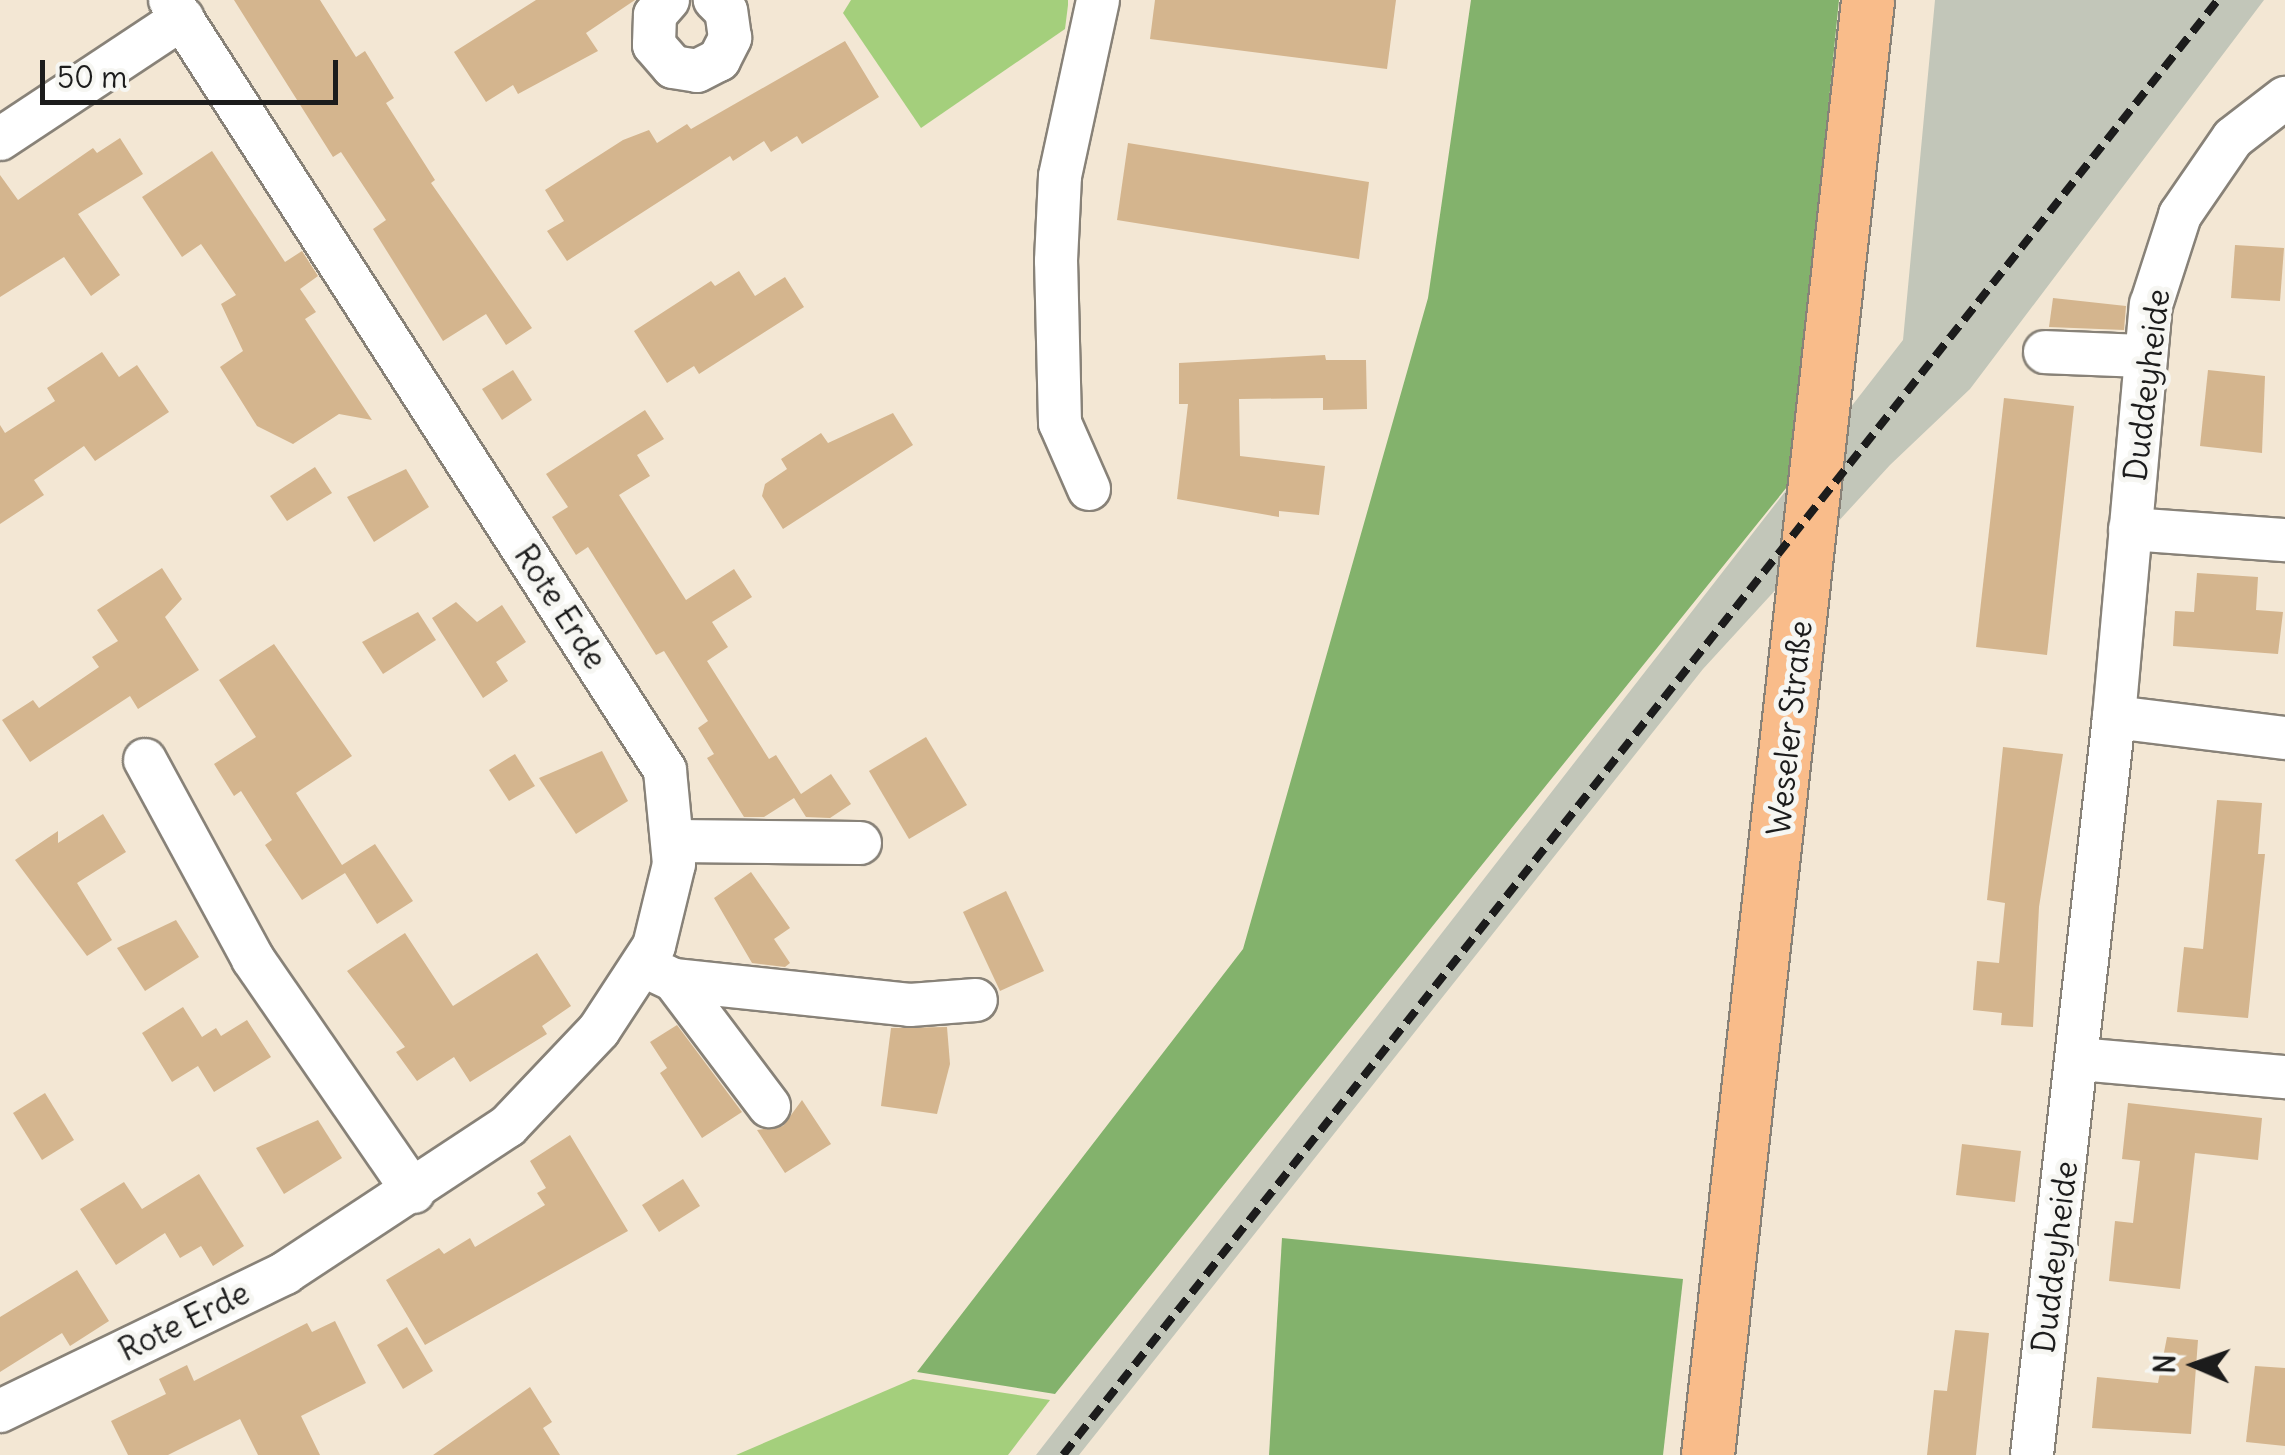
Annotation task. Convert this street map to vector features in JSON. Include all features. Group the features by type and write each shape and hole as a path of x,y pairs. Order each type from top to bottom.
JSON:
{"main road":[{"name":"Weseler Straße","path":"1708,1455 1868,0"}],"street":[{"path":"652,5 651,35 658,54 673,67 697,71 720,60 730,38 726,12 716,0"},
{"path":"1089,489 1060,424 1056,260 1060,176 1098,0"},
{"path":"0,139 176,9"},
{"name":"Rote Erde","path":"0,1410 285,1272 414,1192 508,1126 658,972 654,946 676,841 665,770 176,9"},
{"name":"Duddeyheide","path":"2032,1455 2114,717 2151,305 2180,216 2233,138 2285,98"},
{"path":"2046,352 2146,356"},
{"path":"2130,530 2285,540"},
{"path":"2114,717 2285,738"},
{"path":"145,760 253,959 414,1192"},
{"path":"676,841 860,844"},
{"path":"658,972 910,1005 976,1000"},
{"path":"658,972 770,1106"},
{"path":"2078,1058 2285,1076"}],"shaded area":[{"path":"1935,0 2264,0 1970,389 1890,465 1703,669 1079,1455 1036,1455 1903,340"}],"green space":[{"path":"851,0 1068,0 1068,5 1065,29 921,128 843,13"},
{"path":"1471,0 1839,0 1791,482 1055,1394 917,1372 1243,949 1428,298"},
{"path":"1282,1238 1683,1279 1663,1455 1269,1455"},
{"path":"913,1379 1050,1400 1008,1455 736,1455"}],"building":[{"path":"234,0 320,0 356,57 365,51 394,98 386,103 435,180 431,183 532,328 506,345 486,314 443,341 373,229 386,220 341,152 333,157"},
{"path":"536,0 635,0 586,33 598,51 518,94 513,85 486,102 454,52"},
{"path":"1155,0 1396,0 1387,69 1150,39"},
{"path":"845,41 879,97 802,144 797,136 771,152 764,141 733,161 730,156 567,261 547,231 564,221 545,190 623,140 649,130 657,143 687,124 691,129"},
{"path":"120,138 143,174 78,214 120,275 91,296 64,257 0,297 0,175 18,200 93,148 97,153"},
{"path":"1128,143 1369,182 1359,259 1117,220"},
{"path":"212,151 285,262 302,251 318,276 300,289 316,312 305,319 372,420 339,414 293,444 257,426 220,367 243,351 221,304 236,295 201,244 182,257 142,197"},
{"path":"2235,245 2284,248 2280,301 2231,298"},
{"path":"739,271 755,296 785,277 804,307 699,374 694,366 667,383 634,331 711,281 715,286"},
{"path":"2053,298 2126,306 2124,330 2049,327"},
{"path":"102,352 119,377 137,365 169,412 95,461 84,446 34,480 44,495 0,524 0,425 5,433 55,401 47,388"},
{"path":"1325,355 1326,360 1366,360 1367,409 1323,410 1323,398 1239,399 1240,456 1325,466 1319,515 1279,511 1279,517 1177,499 1188,404 1179,404 1179,363"},
{"path":"513,370 532,400 502,420 482,389"},
{"path":"2208,370 2265,376 2262,453 2200,446"},
{"path":"2004,398 2074,406 2047,655 1976,647"},
{"path":"645,410 664,439 637,455 650,476 619,495 686,600 734,569 752,597 712,622 728,647 707,661 769,759 776,755 801,794 831,774 851,804 830,818 806,817 794,798 764,817 744,817 707,758 714,754 698,728 708,721 664,651 656,655 588,547 576,555 552,517 568,507 546,474"},
{"path":"893,413 913,445 783,529 762,496 765,484 787,469 781,459 821,433 828,443"},
{"path":"315,467 332,493 287,521 270,496"},
{"path":"406,469 429,507 374,542 347,497"},
{"path":"162,568 182,599 165,617 199,670 138,709 130,696 30,762 2,720 33,700 39,708 99,667 92,657 118,641 97,610"},
{"path":"2197,573 2258,577 2256,610 2283,612 2278,654 2173,646 2175,611 2194,612"},
{"path":"456,602 477,622 502,605 526,642 496,662 508,681 483,698 432,618"},
{"path":"418,612 436,640 383,674 362,642"},
{"path":"274,644 352,756 296,793 342,865 375,844 413,901 377,924 345,873 302,900 265,845 272,840 241,791 234,796 214,764 256,737 219,680"},
{"path":"926,737 967,805 909,839 869,771"},
{"path":"2003,747 2063,754 2039,907 2033,1027 2001,1025 2002,1013 1973,1010 1977,961 1999,963 2005,903 1987,900"},
{"path":"602,751 628,801 576,834 539,778"},
{"path":"515,754 535,786 509,801 489,770"},
{"path":"2217,800 2262,803 2258,854 2265,854 2248,1018 2177,1012 2184,947 2203,949"},
{"path":"103,814 126,852 77,883 112,940 87,956 15,860 58,831 58,843"},
{"path":"751,872 790,928 774,939 790,963 785,967 752,963 714,898"},
{"path":"1006,891 1044,971 1000,991 963,912"},
{"path":"176,920 199,957 145,991 117,948"},
{"path":"405,933 453,1006 537,953 571,1006 542,1026 547,1034 470,1082 454,1057 417,1081 396,1052 405,1047 347,971"},
{"path":"183,1007 202,1037 216,1028 221,1036 247,1020 271,1057 214,1092 198,1066 172,1082 142,1033"},
{"path":"677,1025 742,1112 702,1138 660,1073 667,1068 650,1042"},
{"path":"947,1027 950,1064 937,1114 881,1106 891,1028"},
{"path":"45,1093 74,1140 42,1160 13,1113"},
{"path":"802,1100 831,1144 785,1173 757,1130 783,1126"},
{"path":"2128,1103 2262,1118 2258,1160 2195,1153 2180,1289 2109,1281 2115,1221 2133,1223 2140,1161 2122,1159"},
{"path":"318,1120 342,1158 284,1194 256,1148"},
{"path":"570,1135 628,1231 425,1345 386,1280 439,1248 444,1254 470,1238 475,1247 545,1205 537,1193 546,1188 530,1161"},
{"path":"1962,1144 2021,1151 2015,1202 1956,1195"},
{"path":"199,1174 244,1246 213,1266 201,1246 180,1258 165,1233 116,1265 80,1209 124,1182 142,1209"},
{"path":"683,1179 700,1206 659,1232 642,1205"},
{"path":"77,1270 109,1321 70,1346 62,1333 0,1372 0,1317"},
{"path":"335,1321 366,1383 301,1416 320,1455 258,1455 240,1419 168,1455 128,1455 111,1421 166,1394 159,1379 187,1365 194,1381 307,1323 312,1332"},
{"path":"407,1327 433,1371 403,1389 377,1345"},
{"path":"1955,1330 1989,1333 1976,1455 1927,1455 1934,1390 1947,1391"},
{"path":"2167,1337 2198,1340 2191,1434 2092,1428 2097,1377 2158,1383"},
{"path":"2255,1366 2285,1368 2285,1446 2246,1442"},
{"path":"530,1387 552,1422 543,1428 560,1455 433,1455"}],"railway":[{"path":"1063,1455 2218,0"}]}
